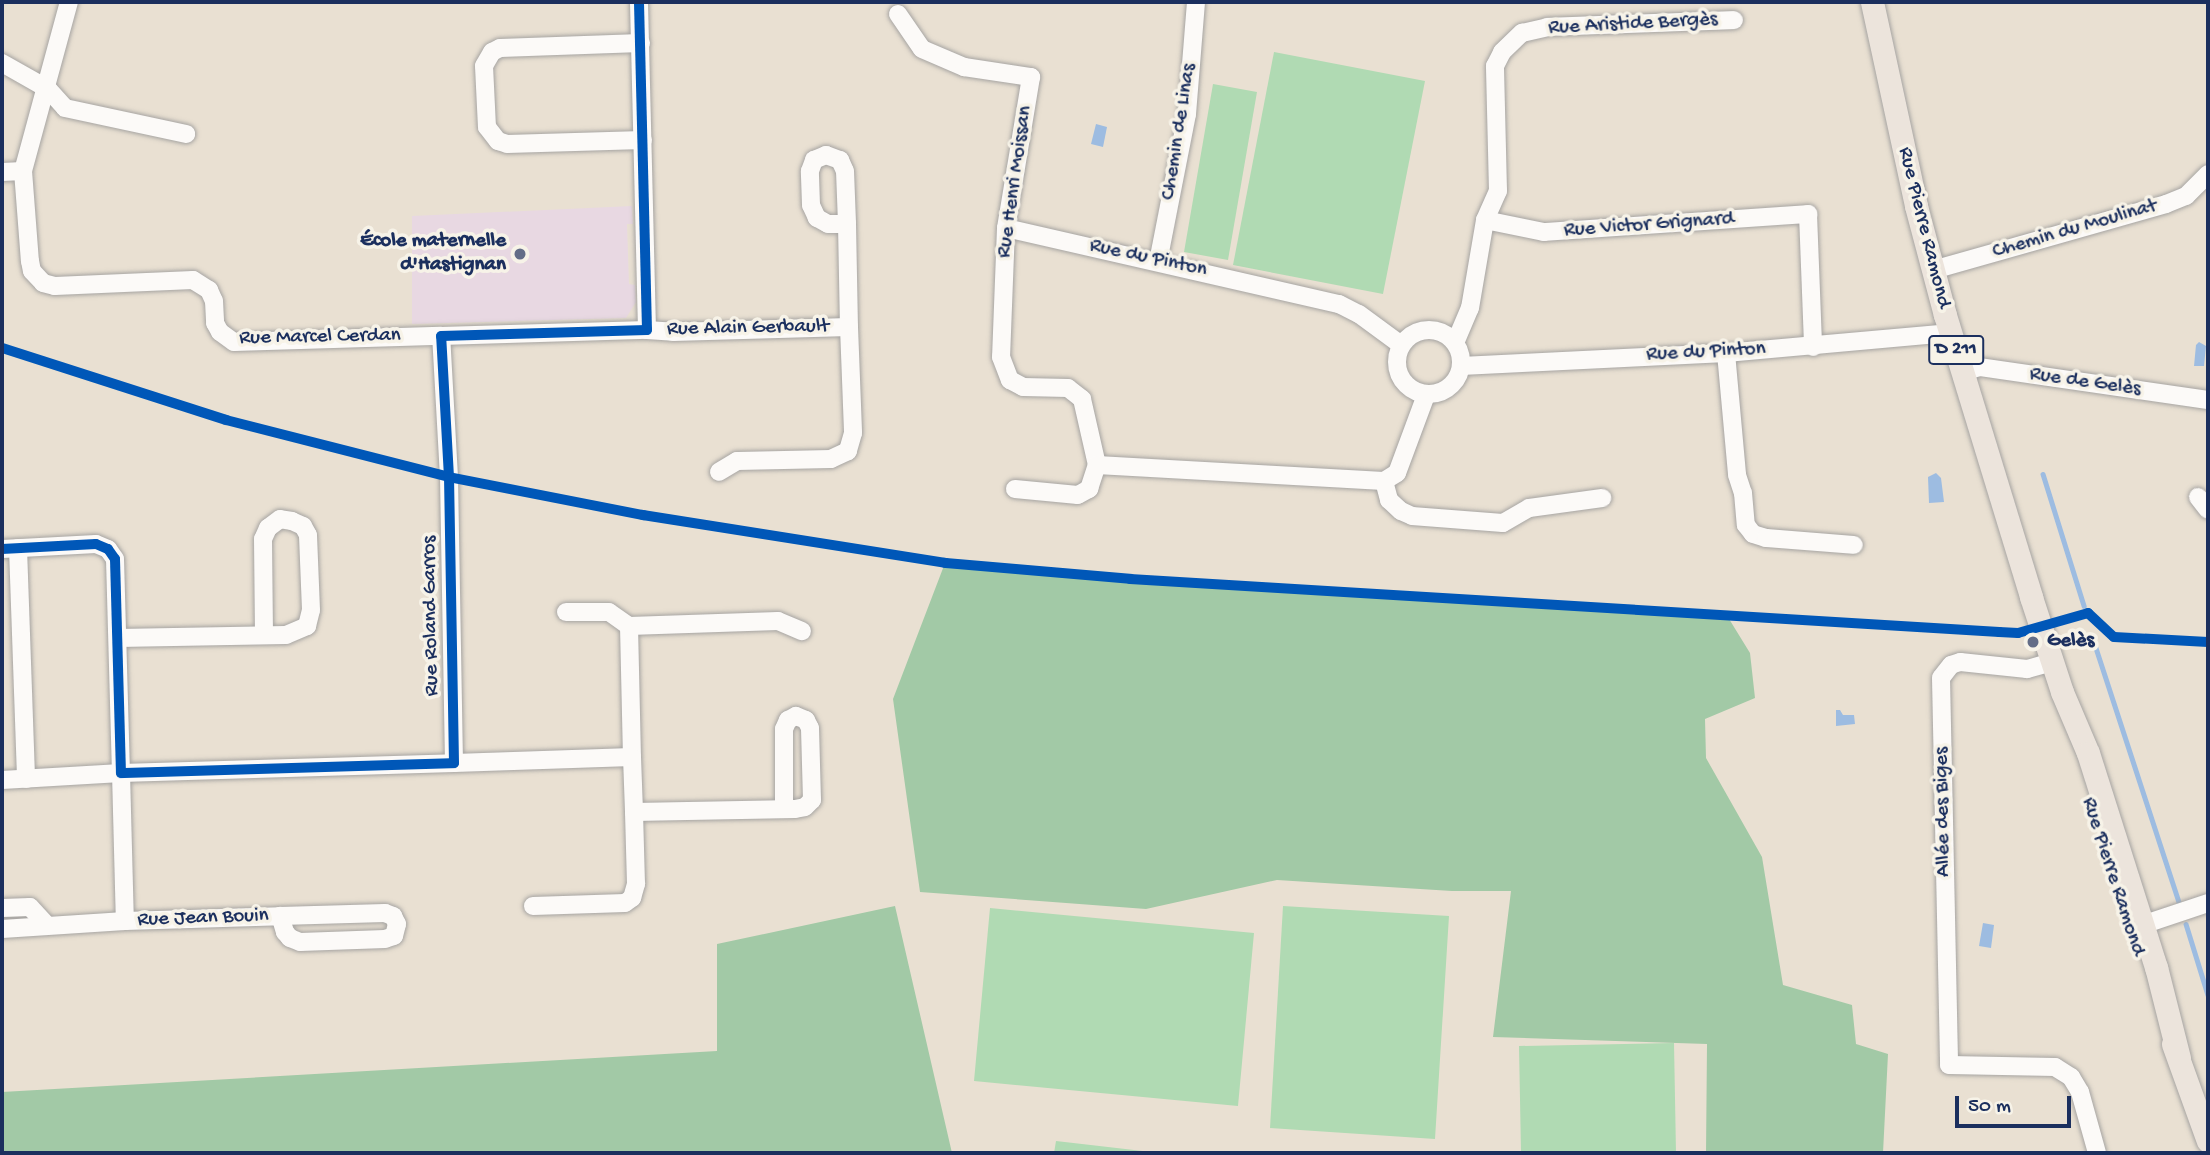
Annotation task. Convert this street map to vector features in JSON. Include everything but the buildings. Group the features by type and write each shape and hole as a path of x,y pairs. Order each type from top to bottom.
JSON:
{"main road":[{"name":"Rue Pierre Ramond","path":"1872,2 1910,181 1962,372 2052,662 2088,752 2142,925 2179,1058"},
{"name":"Rue Pierre Ramond","path":"2062,692 2078,769 2143,972 2206,1128"}],"street":[{"path":"2,172 23,171 48,89 69,2"},
{"path":"441,336 647,330 639,2"},
{"name":"Chemin de Linas","path":"1158,262 1187,114 1196,2"},
{"name":"Rue Henri Moissan","path":"898,14 922,49 964,68 1031,77 1006,228 1001,357 1010,380 1023,387 1068,388 1083,399 1097,465"},
{"name":"Rue Aristide Bergès","path":"1485,220 1498,191 1493,83 1495,66 1502,52 1522,33 1547,27 1734,20"},
{"path":"641,43 500,48 492,52 484,66 487,127 498,141 507,144 643,140"},
{"path":"2,63 48,89 65,108 186,134"},
{"name":"Rue Marcel Cerdan","path":"23,171 30,261 32,271 43,283 54,286 193,280 209,290 214,301 215,324 219,332 234,342 441,336"},
{"name":"Chemin du Moulinat","path":"1933,270 2166,204 2186,196 2208,174"},
{"name":"Rue Victor Grignard","path":"1485,220 1544,232 1808,214 1813,347"},
{"path":"1455,343 1470,308 1485,220"},
{"name":"Rue Alain Gerbault","path":"719,472 737,461 831,459 849,451 853,433 847,224"},
{"name":"Rue du Pinton","path":"1006,228 1339,304 1359,314 1401,345"},
{"name":"Rue Alain Gerbault","path":"647,330 673,332 849,327"},
{"path":"1432,330 1449,337 1455,343 1461,366 1452,385 1444,391 1426,395 1413,391 1399,375 1397,355 1401,345 1415,333 1432,330"},
{"name":"Rue du Pinton","path":"1461,366 1726,353 1951,333"},
{"name":"Rue Roland Garros","path":"441,336 449,477 454,763"},
{"path":"1726,353 1737,475 1743,493 1746,525 1753,534 1766,538 1854,545"},
{"name":"Rue de Gelès","path":"1962,372 1979,367 2208,400"},
{"path":"1015,489 1078,495 1089,489 1097,465 1384,481 1397,473 1426,395"},
{"path":"1384,481 1390,500 1401,511 1412,516 1503,523 1529,508 1602,498"},
{"path":"118,638 286,635 307,626 310,621 308,535 303,526 292,521 280,519 268,528 263,539 264,635"},
{"path":"26,779 10,548 96,544 108,549 116,559 121,773"},
{"path":"566,612 609,612 629,626 778,621 803,631"},
{"path":"533,906 625,903 632,898 636,884 629,626"},
{"name":"Allée des Biges","path":"2052,662 2027,669 1960,662 1951,665 1941,678 1949,1065 2055,1067 2071,1077 2080,1093 2097,1153"},
{"path":"634,812 784,808 805,807 812,800 810,728 806,720 796,716 788,720 784,729 784,808"},
{"path":"2,780 121,773 632,757"},
{"name":"Rue Jean Bouin","path":"121,773 125,921"},
{"path":"2142,925 2208,903"},
{"path":"2,908 30,907 46,924"},
{"name":"Rue Jean Bouin","path":"2,929 38,928 46,924 125,921 280,916 385,913 393,916 397,924 394,936 385,939 300,942 290,939 280,916"}],"shaded area":[{"name":"École maternelle d'Hastignan","path":"632,206 633,224 627,224 629,284 635,285 636,302 626,318 412,324 412,216"}],"green space":[{"path":"1274,52 1425,81 1383,294 1233,265"},
{"path":"1213,84 1257,92 1228,260 1184,252"},
{"path":"945,563 1726,614 1750,653 1755,698 1705,719 1706,758 1762,857 1783,985 1852,1005 1856,1044 1888,1054 1883,1153 1706,1153 1707,1044 1493,1037 1511,891 1452,891 1277,880 1146,909 920,892 893,699"},
{"path":"895,906 952,1153 2,1153 2,1092 717,1051 717,944"},
{"path":"1283,906 1449,916 1435,1139 1270,1128"},
{"path":"990,908 1254,933 1238,1106 974,1081"},
{"path":"1674,1043 1676,1153 1521,1153 1519,1046"},
{"path":"1056,1141 1160,1153 1054,1153"}],"water":[{"path":"1096,124 1107,127 1103,147 1091,144"},
{"path":"2199,342 2206,346 2204,366 2194,366 2196,345"},
{"path":"1936,473 1941,478 1944,502 1929,503 1928,477"},
{"path":"1836,710 1840,710 1843,715 1854,715 1855,724 1836,726"},
{"path":"1983,923 1994,925 1991,948 1979,946"}],"waterway":[{"path":"2043,474 2084,606"},
{"path":"2096,648 2180,905"},
{"path":"2186,924 2208,995"}],"cycle path":[{"path":"2,549 96,544 108,549 115,559 121,773 454,763 449,477 441,336 647,330 639,2"},
{"path":"2,348 226,420 449,477 643,515 945,563 1130,579 2018,633 2088,613 2114,637 2208,642"}],"place":[{"name":"École maternelle d'Hastignan","path":"520,254"},
{"name":"Gelès","path":"2033,642"}]}
